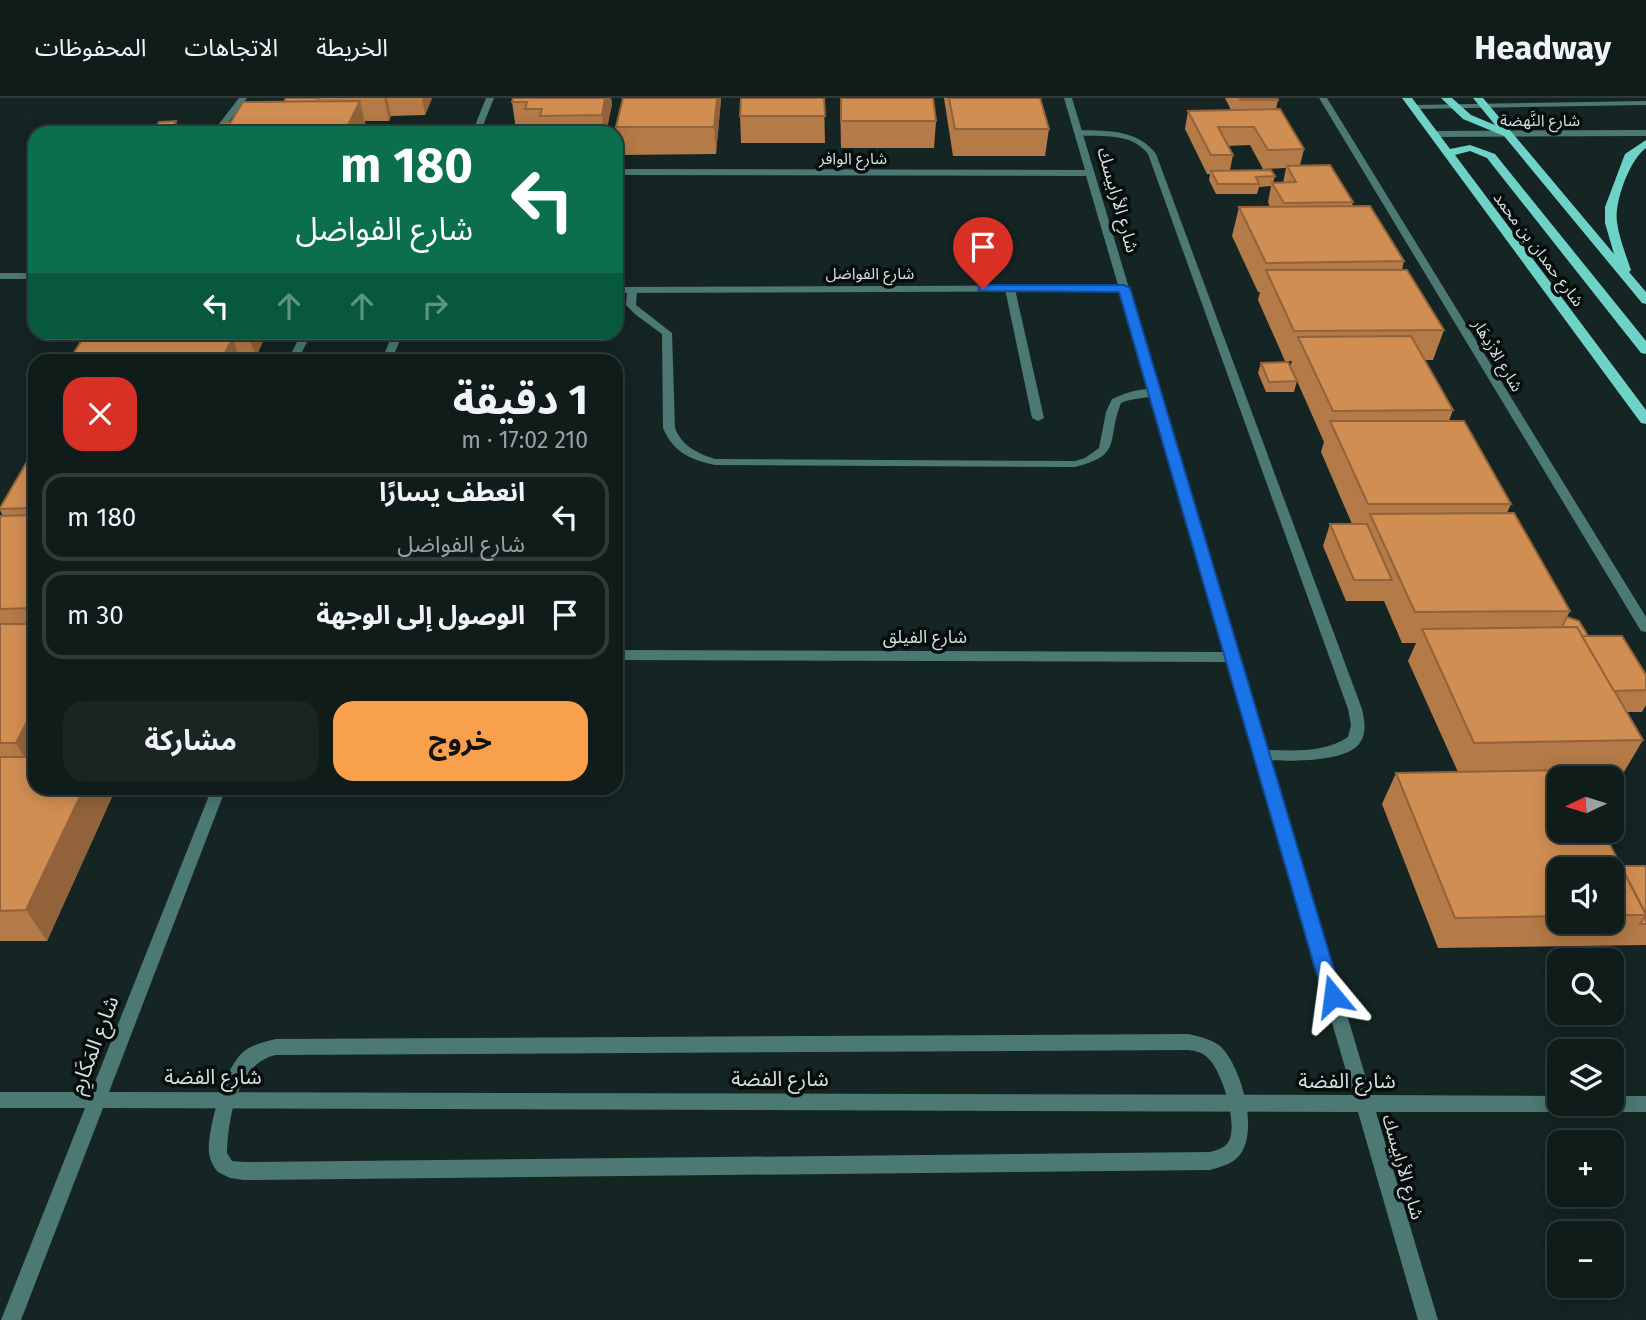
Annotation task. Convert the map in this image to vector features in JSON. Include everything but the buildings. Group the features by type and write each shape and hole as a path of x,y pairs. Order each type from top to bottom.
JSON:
{"main road":[{"name":"شارع حمدان بن محمد","path":"1411,102 1646,419"},
{"path":"1449,102 1467,117 1507,134"},
{"path":"1481,102 1646,300"},
{"path":"1627,276 1611,223 1611,207 1630,154 1646,143"},
{"path":"1449,154 1463,147 1475,148 1491,156 1646,350"}],"street":[{"path":"221,126 243,98"},
{"path":"479,126 490,98"},
{"name":"شارع الأرابيسك","path":"1068,98 1428,1320"},
{"name":"شارع الازْدِهَار","path":"1323,98 1646,628"},
{"name":"شارع النَّهضة","path":"1411,102 1646,103"},
{"path":"1079,133 1125,136 1138,141 1152,154 1355,709 1358,725 1355,740 1343,749 1324,754 1262,755"},
{"name":"شارع النَّهضة","path":"1434,134 1646,133"},
{"name":"شارع الوافر","path":"623,172 1090,173"},
{"path":"0,276 28,276"},
{"name":"شارع الفواضل","path":"623,290 1124,288"},
{"path":"1010,289 1038,418"},
{"path":"632,290 631,305 636,313 657,323 667,333 669,428 672,438 689,453 715,463 1075,464 1086,462 1103,453 1107,446 1116,401 1132,394 1155,393"},
{"name":"شارع الفيلق","path":"623,655 1233,657"},
{"name":"شارع المَكَارِم","path":"10,1320 216,795"},
{"path":"1188,1042 1213,1051 1223,1062 1236,1103 1240,1130 1238,1142 1232,1152 1223,1158 1210,1161 244,1171 230,1170 221,1164 216,1153 229,1100 244,1063 253,1054 276,1046 1188,1042"},
{"name":"شارع الفضة","path":"0,1100 1547,1104"},
{"path":"1624,1104 1646,1104"}],"route":[{"path":"983,289 1124,288 1333,996"}]}
